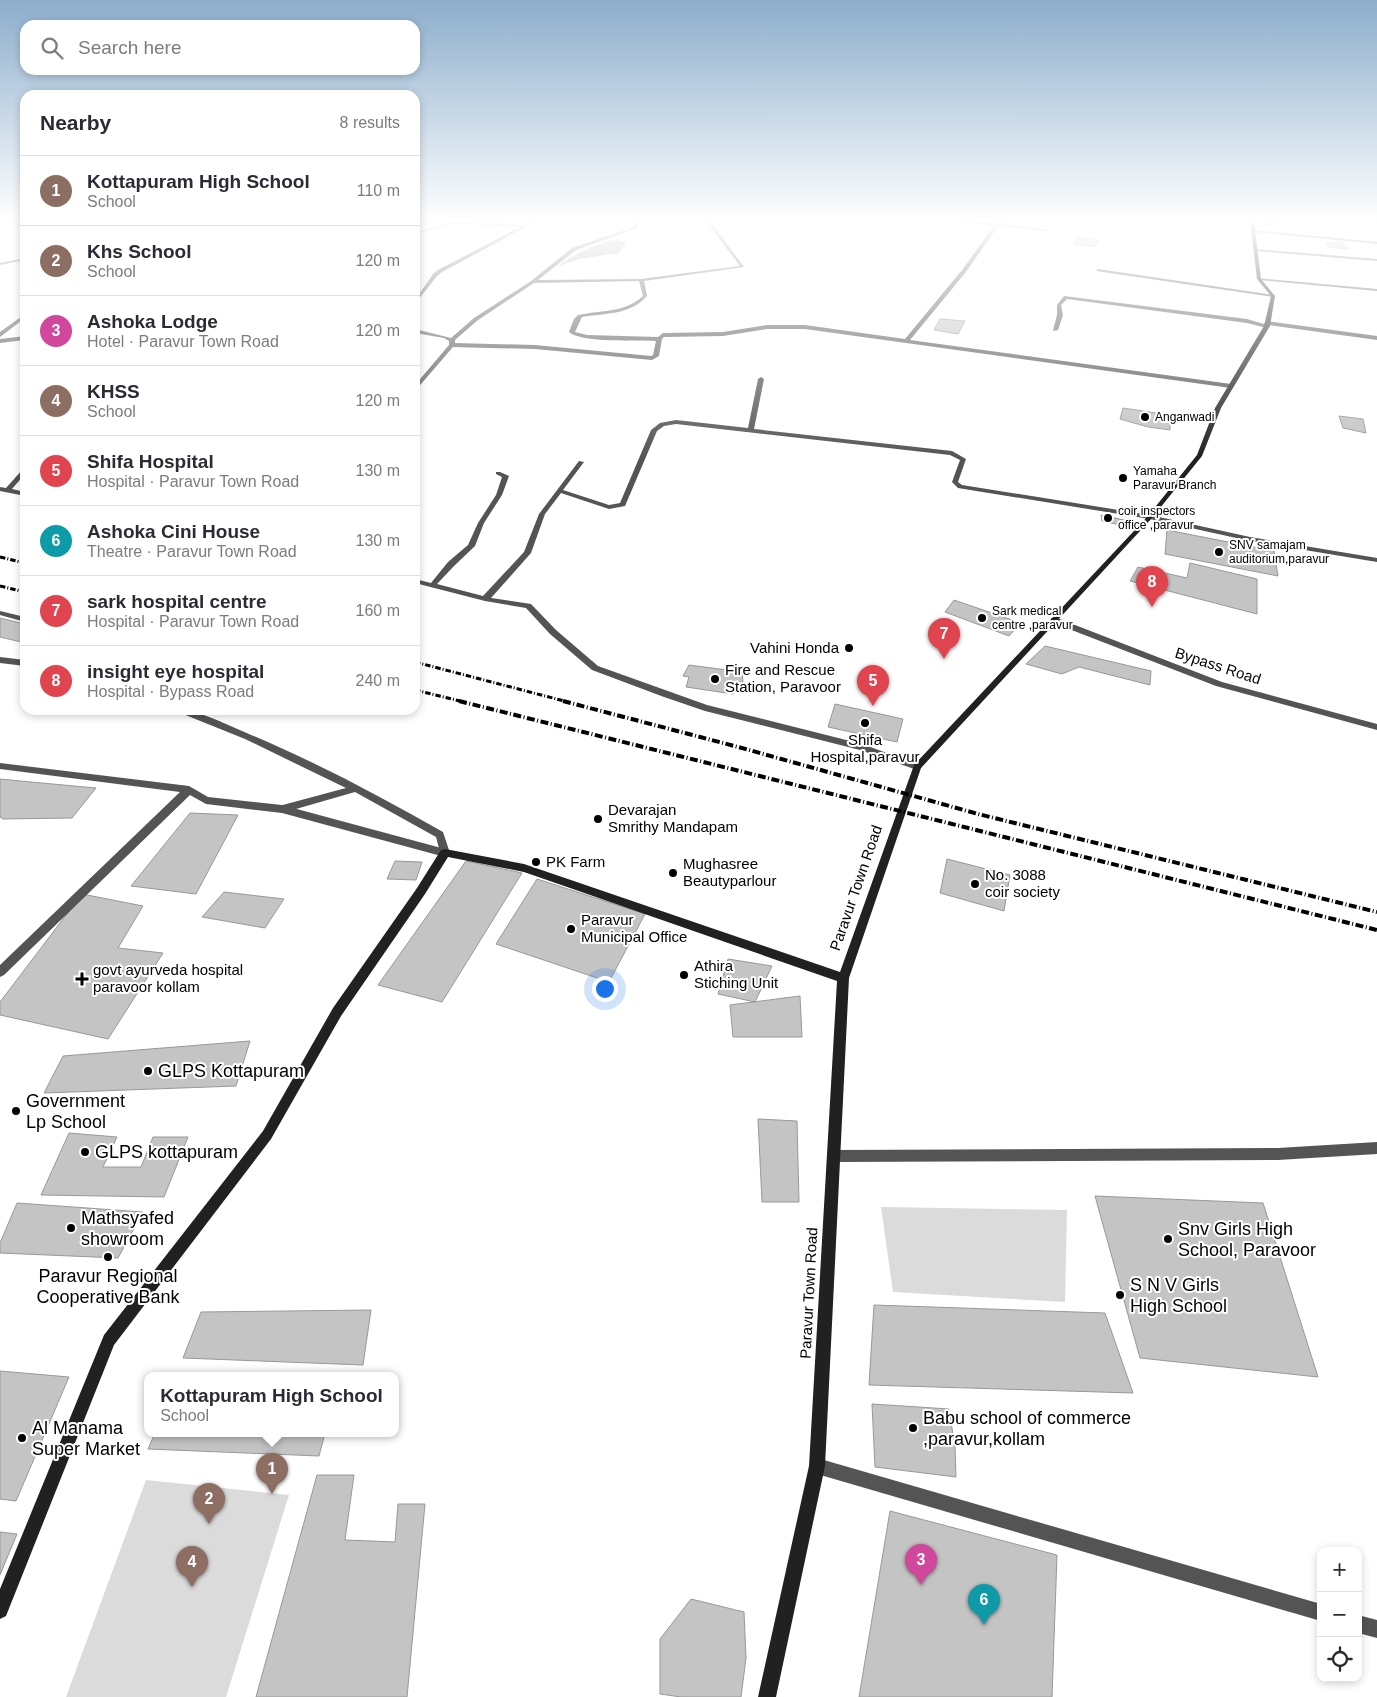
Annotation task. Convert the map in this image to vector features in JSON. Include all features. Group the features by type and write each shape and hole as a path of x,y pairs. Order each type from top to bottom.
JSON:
{"main road":[{"name":"Paravur Town Road","path":"767,1697 817,1466 843,978 917,767 1150,517 1200,455 1218,408 1266,324 1273,300"},
{"path":"0,1610 109,1340 267,1135 337,1012 421,891 444,853 524,868 843,978"}],"street":[{"path":"420,383 452,342 476,319 505,300"},
{"path":"640,300 634,306 621,311 580,316 572,332 576,335 587,337 659,339"},
{"path":"907,340 940,300"},
{"path":"1055,330 1060,315 1059,304 1063,300"},
{"path":"1090,300 1377,338"},
{"path":"0,335 20,320"},
{"path":"420,332 446,337 452,342 535,347 652,358 656,356 659,339 663,335 723,334 767,326 792,326 821,328 1232,386"},
{"path":"0,340 20,338"},
{"path":"750,431 762,379"},
{"path":"560,491 609,507 623,505 654,430 662,424 676,422 952,453 962,459 955,482 960,487 1150,517 1250,539 1377,560"},
{"path":"485,599 527,553 542,514 581,462"},
{"path":"432,585 471,546 481,523 499,495 506,476 498,473"},
{"path":"8,490 20,476"},
{"path":"0,488 20,493"},
{"path":"420,582 485,599 528,606 553,632 595,668 705,708 862,747 917,767"},
{"path":"0,613 20,619"},
{"name":"Bypass Road","path":"1054,620 1219,684 1377,727"},
{"path":"0,660 20,662"},
{"path":"0,766 189,790 206,800 282,810 444,853 440,835 357,788 192,715"},
{"path":"282,810 357,788"},
{"path":"0,972 189,790"},
{"path":"834,1156 1278,1154 1377,1148"},
{"path":"817,1466 1317,1612"},
{"path":"1362,1625 1377,1629"}],"shaded area":[{"path":"881,1207 1067,1210 1065,1302 893,1292"},
{"path":"146,1480 289,1495 226,1697 66,1697"}],"building":[{"path":"940,319 965,321 958,334 934,330"},
{"name":"Anganwadi","path":"1123,408 1170,415 1170,430 1148,427 1120,419"},
{"path":"1339,416 1363,419 1366,433 1343,428"},
{"name":"coir inspectors office ,paravur","path":"1101,515 1129,521 1125,526 1102,521"},
{"name":"SNV samajam auditorium,paravur","path":"1167,530 1274,551 1278,576 1165,554"},
{"path":"1190,563 1257,579 1257,614 1130,581 1138,567 1187,578"},
{"name":"Sark medical centre ,paravur","path":"954,600 1021,623 1009,636 945,612"},
{"path":"0,618 20,623 20,642 0,637"},
{"path":"1045,646 1151,671 1150,685 1079,667 1062,674 1026,664"},
{"name":"Fire and Rescue Station, Paravoor","path":"689,665 742,672 743,682 735,682 733,694 686,687 689,677 683,676"},
{"name":"Shifa Hospital,paravur","path":"835,704 903,719 897,742 828,727"},
{"path":"0,779 96,788 72,818 3,819 0,817"},
{"path":"190,813 238,815 196,894 131,886"},
{"name":"No. 3088 coir society","path":"947,859 1010,875 1004,911 940,893"},
{"path":"395,861 422,862 416,880 387,879"},
{"path":"466,861 522,873 442,1002 378,985"},
{"name":"Paravur Municipal Office","path":"537,879 645,914 609,982 496,944"},
{"path":"224,892 284,899 265,928 202,917"},
{"name":"govt ayurveda hospital paravoor kollam","path":"82,894 143,906 118,948 163,953 108,1039 0,1015 0,1002"},
{"path":"728,959 772,966 755,1002 718,994"},
{"path":"800,996 802,1037 733,1037 730,1005"},
{"name":"GLPS Kottapuram","path":"250,1041 236,1086 44,1093 63,1056"},
{"path":"758,1119 797,1121 799,1202 762,1202"},
{"name":"GLPS kottapuram","path":"69,1133 117,1137 103,1167 141,1167 153,1137 188,1137 164,1197 41,1195"},
{"path":"1095,1196 1263,1203 1318,1377 1140,1358"},
{"name":"Mathsyafed showroom","path":"17,1203 143,1212 118,1258 0,1253 0,1243"},
{"path":"874,1305 1105,1313 1133,1393 869,1385"},
{"path":"371,1310 363,1365 183,1358 201,1312"},
{"name":"Al Manama Super Market","path":"0,1371 69,1377 16,1501 0,1499"},
{"name":"Babu school of commerce ,paravur,kollam","path":"872,1404 949,1409 955,1447 956,1477 875,1467"},
{"path":"153,1437 324,1437 319,1456 148,1449"},
{"path":"317,1475 354,1475 345,1540 395,1542 398,1504 425,1504 407,1697 256,1697"},
{"path":"890,1511 1057,1555 1052,1697 859,1697"},
{"path":"0,1532 17,1534 0,1575"},
{"path":"691,1599 744,1612 746,1658 741,1697 681,1697 660,1694 660,1639"}],"railway":[{"path":"0,557 20,562"},
{"path":"0,586 20,591"},
{"path":"420,663 568,702"},
{"path":"420,691 464,702"},
{"path":"459,701 1377,930"},
{"path":"563,701 742,748 978,814 1377,912"}],"place":[{"name":"Anganwadi","path":"1145,417"},
{"name":"Yamaha Paravur Branch","path":"1123,478"},
{"name":"coir inspectors office ,paravur","path":"1108,518"},
{"name":"SNV samajam auditorium,paravur","path":"1219,552"},
{"name":"insight eye hospital","path":"1152,607"},
{"name":"Sark medical centre ,paravur","path":"982,618"},
{"name":"Vahini Honda","path":"849,648"},
{"name":"sark hospital centre","path":"944,659"},
{"name":"Fire and Rescue Station, Paravoor","path":"715,679"},
{"name":"Shifa Hospital","path":"873,706"},
{"name":"Shifa Hospital,paravur","path":"865,723"},
{"name":"Devarajan Smrithy Mandapam","path":"598,819"},
{"name":"PK Farm","path":"536,862"},
{"name":"Mughasree Beautyparlour","path":"673,873"},
{"name":"No. 3088 coir society","path":"975,884"},
{"name":"Paravur Municipal Office","path":"571,929"},
{"name":"Athira Stiching Unit","path":"684,975"},
{"name":"govt ayurveda hospital paravoor kollam","path":"82,979"},
{"name":"GLPS Kottapuram","path":"148,1071"},
{"name":"Government Lp School","path":"16,1111"},
{"name":"GLPS kottapuram","path":"85,1152"},
{"name":"Mathsyafed showroom","path":"71,1228"},
{"name":"Snv Girls High School, Paravoor","path":"1168,1239"},
{"name":"Paravur Regional Cooperative Bank","path":"108,1257"},
{"name":"S N V Girls High School","path":"1120,1295"},
{"name":"Babu school of commerce ,paravur,kollam","path":"913,1428"},
{"name":"Al Manama Super Market","path":"22,1438"},
{"name":"Kottapuram High School","path":"272,1494"},
{"name":"Khs School","path":"209,1524"},
{"name":"Ashoka Lodge","path":"921,1585"},
{"name":"KHSS","path":"192,1587"},
{"name":"Ashoka Cini House","path":"984,1625"}]}
